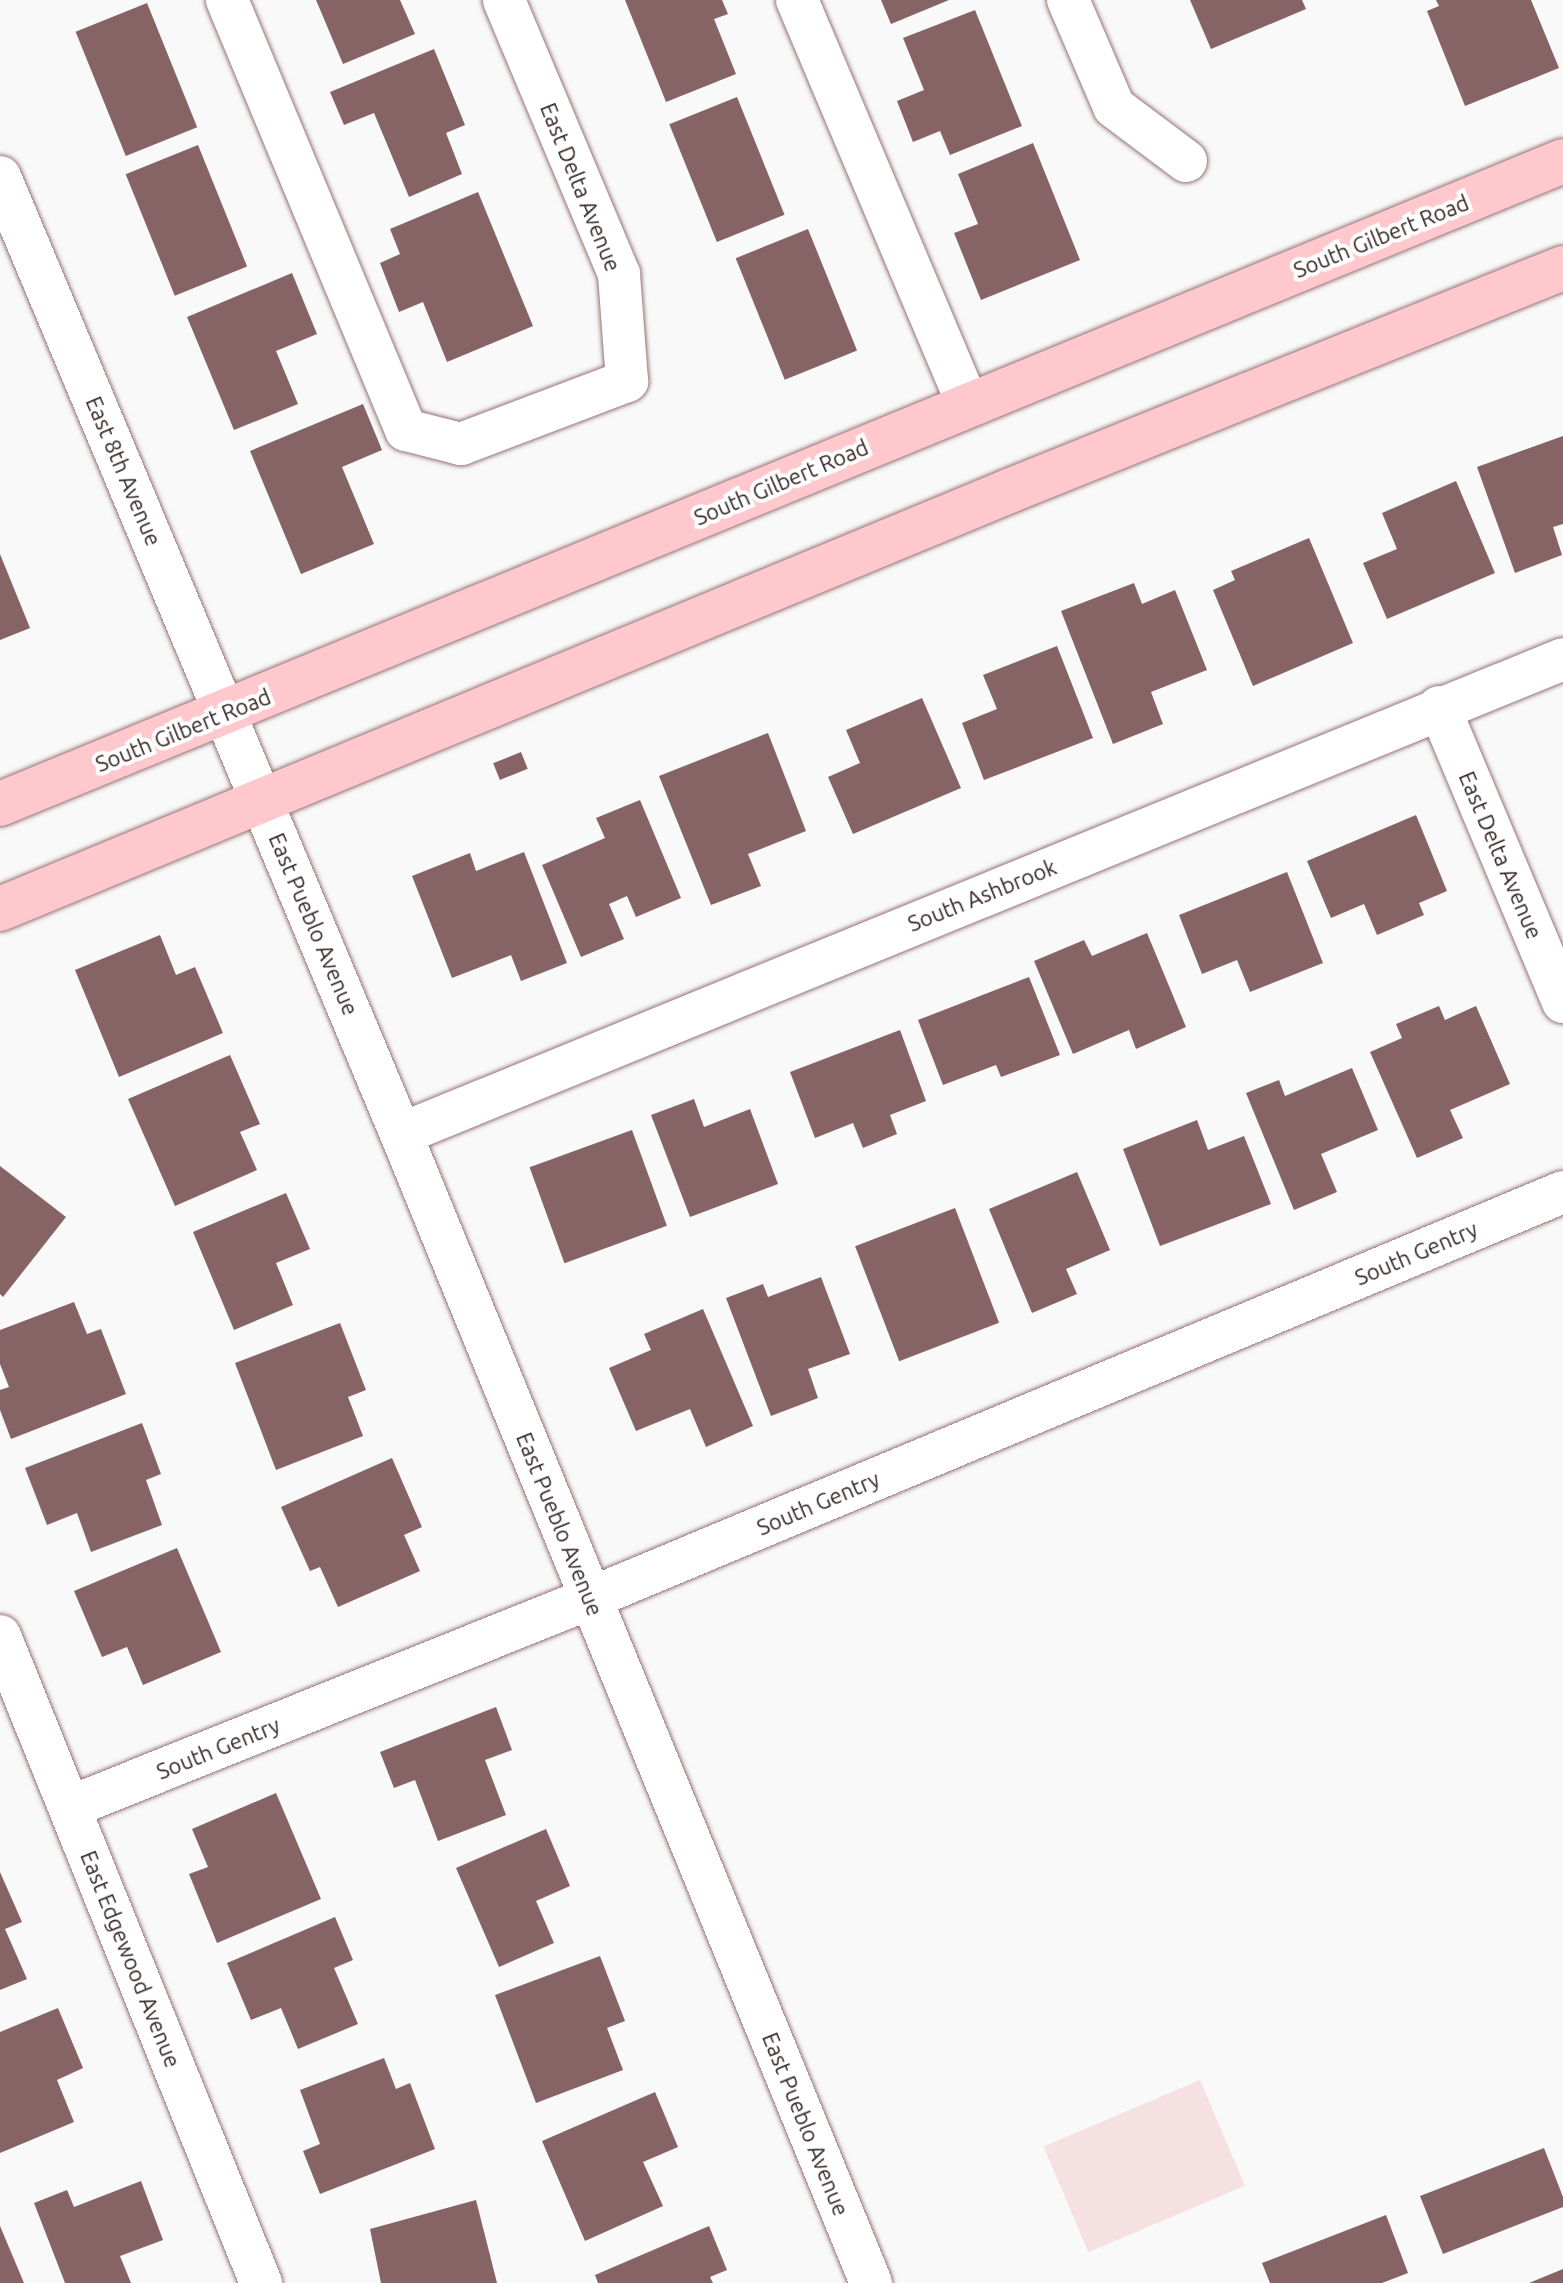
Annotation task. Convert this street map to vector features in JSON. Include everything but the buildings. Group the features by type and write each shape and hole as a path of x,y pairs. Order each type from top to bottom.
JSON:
{"main road":[{"name":"South Gilbert Road","path":"0,804 1563,161"},
{"path":"0,909 256,784 995,497 1563,268"}],"street":[{"name":"East Delta Avenue","path":"227,0 406,430 461,444 627,381 619,274 504,0"},
{"path":"797,0 968,404"},
{"path":"1068,0 1114,107 1186,161"},
{"name":"East 8th Avenue","path":"0,177 256,784"},
{"name":"South Ashbrook","path":"401,1134 1439,707 1563,659"},
{"name":"East Delta Avenue","path":"1439,707 1563,1002"},
{"name":"East Pueblo Avenue","path":"256,784 871,2283"},
{"name":"South Gentry","path":"70,1807 591,1598 1563,1192"},
{"name":"East Edgewood Avenue","path":"0,1636 261,2283"}],"shaded area":[{"path":"1200,2080 1245,2186 1088,2252 1044,2146"}]}
